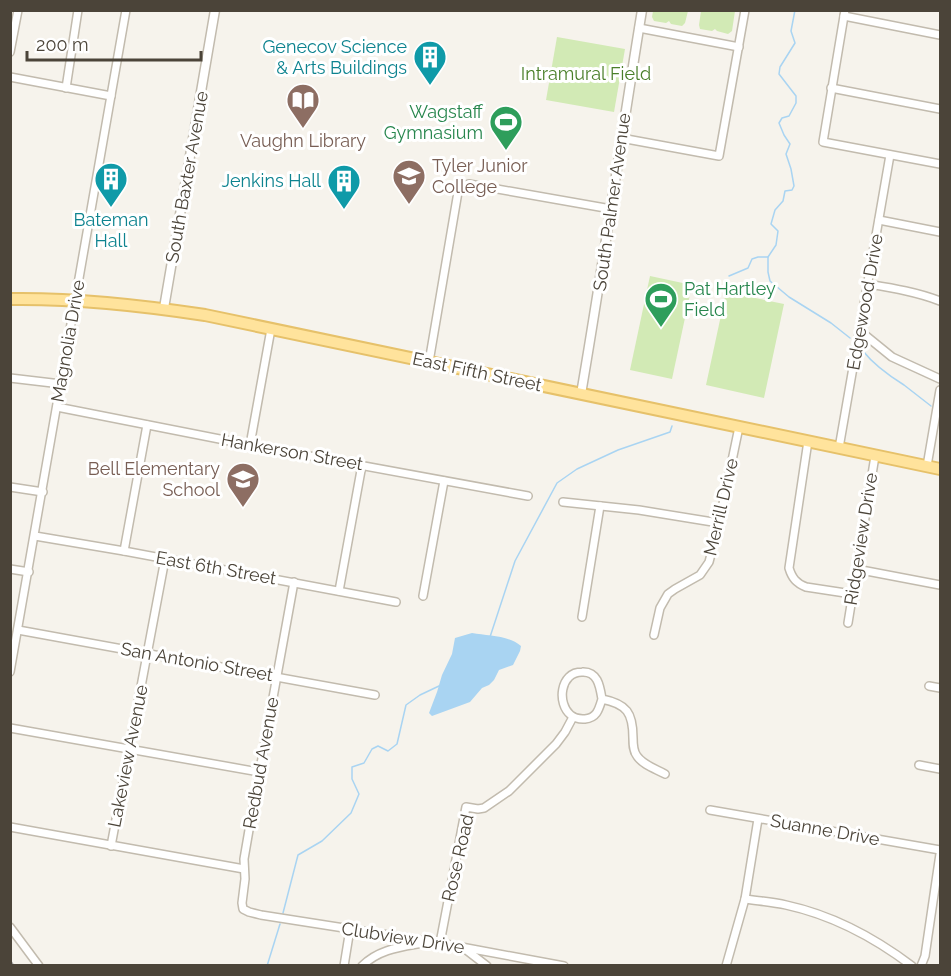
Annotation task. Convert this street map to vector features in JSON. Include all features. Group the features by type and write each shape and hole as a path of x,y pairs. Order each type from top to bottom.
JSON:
{"main road":[{"name":"East Fifth Street","path":"10,299 75,300 164,308 216,317 940,469"}],"street":[{"path":"10,52 18,10"},
{"path":"66,88 78,10"},
{"name":"Magnolia Drive","path":"10,672 126,10"},
{"name":"South Baxter Avenue","path":"164,308 215,10"},
{"name":"South Palmer Avenue","path":"581,394 602,274 642,10"},
{"path":"621,138 719,156 745,10"},
{"path":"940,35 844,13 823,142 940,164"},
{"path":"639,28 739,47"},
{"path":"10,77 111,96"},
{"path":"831,88 940,109"},
{"name":"Edgewood Drive","path":"839,448 890,155"},
{"path":"429,362 460,187 469,184 611,209"},
{"path":"879,220 940,232"},
{"path":"868,284 903,290 940,302"},
{"path":"250,445 271,329"},
{"path":"860,331 892,357 940,379"},
{"path":"10,378 61,384"},
{"path":"927,466 940,390"},
{"name":"Hankerson Street","path":"57,407 528,496"},
{"path":"124,551 147,425"},
{"name":"Merrill Drive","path":"654,635 660,608 668,594 700,575 709,562 739,427"},
{"path":"808,441 789,562 791,575 794,580 806,587 852,594"},
{"name":"Ridgeview Drive","path":"848,623 875,456"},
{"path":"339,591 362,465"},
{"path":"423,596 444,481"},
{"path":"10,487 43,492"},
{"path":"563,502 639,510 719,523"},
{"path":"582,618 600,506"},
{"name":"East 6th Street","path":"35,536 396,602"},
{"name":"Lakeview Avenue","path":"111,846 165,559"},
{"path":"856,568 940,585"},
{"path":"10,569 29,572"},
{"name":"Redbud Avenue","path":"243,909 244,869 249,830 294,582"},
{"name":"San Antonio Street","path":"18,630 375,694"},
{"path":"587,672 598,682 602,699 598,711 593,716 573,717 565,706 563,694 565,683 574,674 587,672"},
{"path":"929,686 940,688"},
{"path":"602,699 617,703 627,711 633,723 635,754 642,762 665,774"},
{"name":"Rose Road","path":"440,943 466,807 484,808 509,791 556,744 573,717"},
{"path":"10,728 259,772"},
{"path":"919,765 940,769"},
{"name":"Suanne Drive","path":"710,810 940,852"},
{"path":"726,966 745,899 758,819"},
{"path":"10,827 244,869"},
{"path":"921,966 925,956 940,852"},
{"path":"745,899 787,905 828,918 891,950 912,966"},
{"name":"Clubview Drive","path":"243,909 261,915 440,943 531,963 564,966"},
{"path":"10,927 39,966"},
{"path":"344,966 350,929"},
{"path":"362,966 376,955 391,949 432,942"},
{"path":"461,947 487,966"}],"green space":[{"path":"653,11 688,11 682,26 671,24 669,21 666,23 654,21"},
{"path":"701,11 735,11 732,31 728,34 715,29 712,31 700,29"},
{"name":"Intramural Field","path":"557,37 625,49 614,112 546,100"},
{"name":"Pat Hartley Field","path":"650,276 692,285 672,379 630,370"},
{"path":"726,292 784,304 764,398 706,385"}],"water":[{"path":"472,633 498,636 516,642 521,646 520,651 513,665 499,670 494,680 482,688 470,702 432,716 429,713 452,654 455,638"}],"waterway":[{"path":"795,10 791,31 795,43 780,67 779,74 796,96 796,103 789,116 782,118 779,123 790,144 786,154 794,186 792,190 785,191 783,201 775,210 771,224 778,231 776,245 768,257 768,272 770,281 789,297 831,323 850,338"},
{"path":"729,276 748,268 752,259 768,257"},
{"path":"863,351 882,370 931,406"},
{"path":"490,637 515,561 557,483 577,469 618,450 670,432 672,426"},
{"path":"283,913 298,855 322,841 351,813 359,794 352,779 352,767 364,763 372,749 378,746 388,751 397,744 406,705 439,686"},
{"path":"267,966 280,924"}],"railway":[{"path":"10,960 14,966"}],"place":[{"name":"Genecov Science & Arts Buildings","path":"430,86"},
{"name":"Vaughn Library","path":"303,129"},
{"name":"Wagstaff Gymnasium","path":"506,151"},
{"name":"Tyler Junior College","path":"409,205"},
{"name":"Bateman Hall","path":"111,208"},
{"name":"Jenkins Hall","path":"344,210"},
{"name":"Pat Hartley Field","path":"661,328"},
{"name":"Bell Elementary School","path":"243,508"}]}
